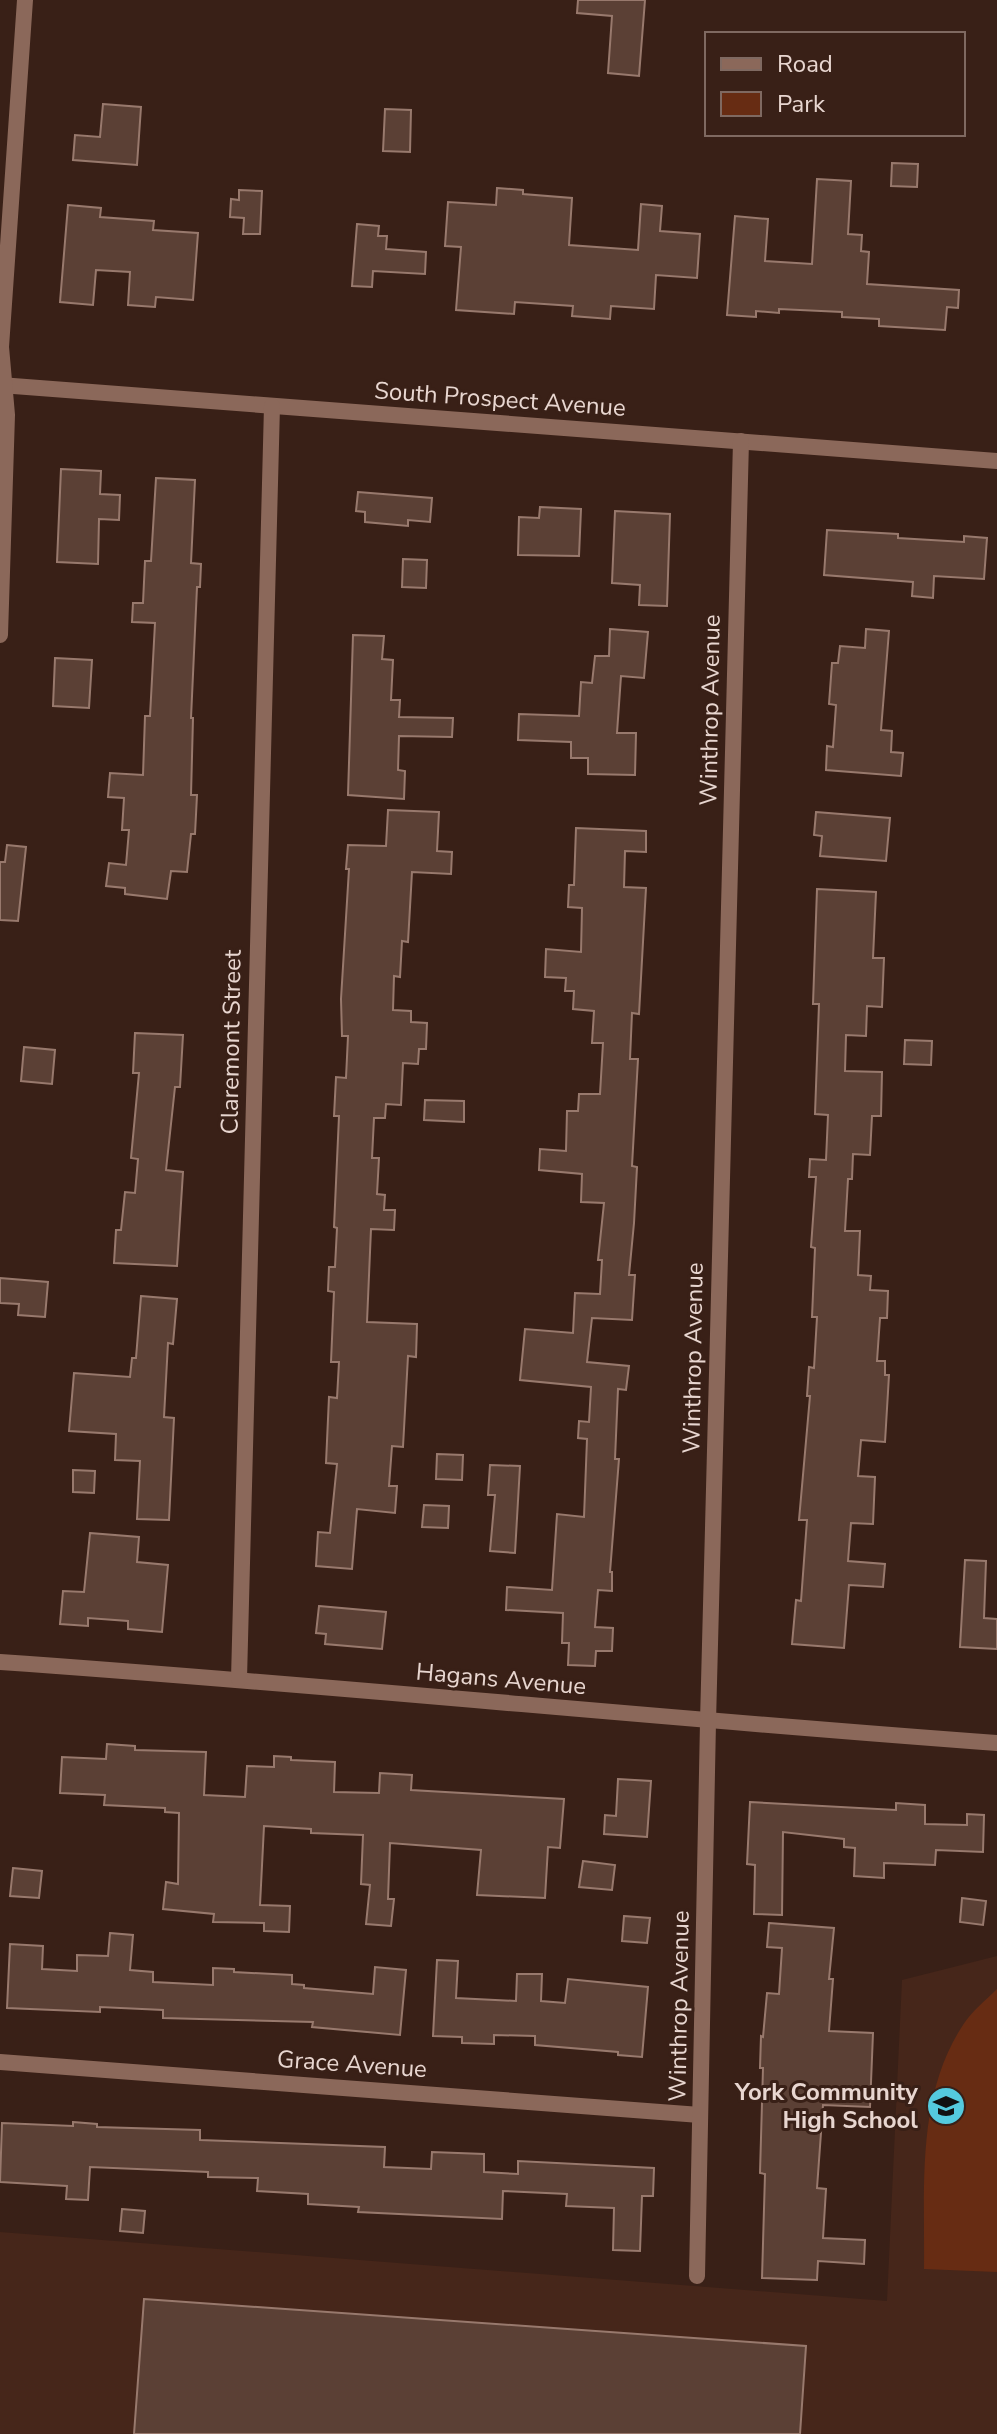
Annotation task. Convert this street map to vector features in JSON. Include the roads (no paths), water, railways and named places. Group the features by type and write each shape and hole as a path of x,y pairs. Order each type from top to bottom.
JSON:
{"street":[{"path":"0,635 7,415 1,347 25,0"},
{"name":"South Prospect Avenue","path":"2,385 997,461"},
{"name":"Claremont Street","path":"239,1679 272,406"},
{"name":"Winthrop Avenue","path":"697,2276 741,441"},
{"name":"Hagans Avenue","path":"0,1662 239,1679 708,1722 997,1743"},
{"name":"Grace Avenue","path":"0,2062 700,2115"}],"place":[{"name":"York Community High School","path":"946,2106"}]}
